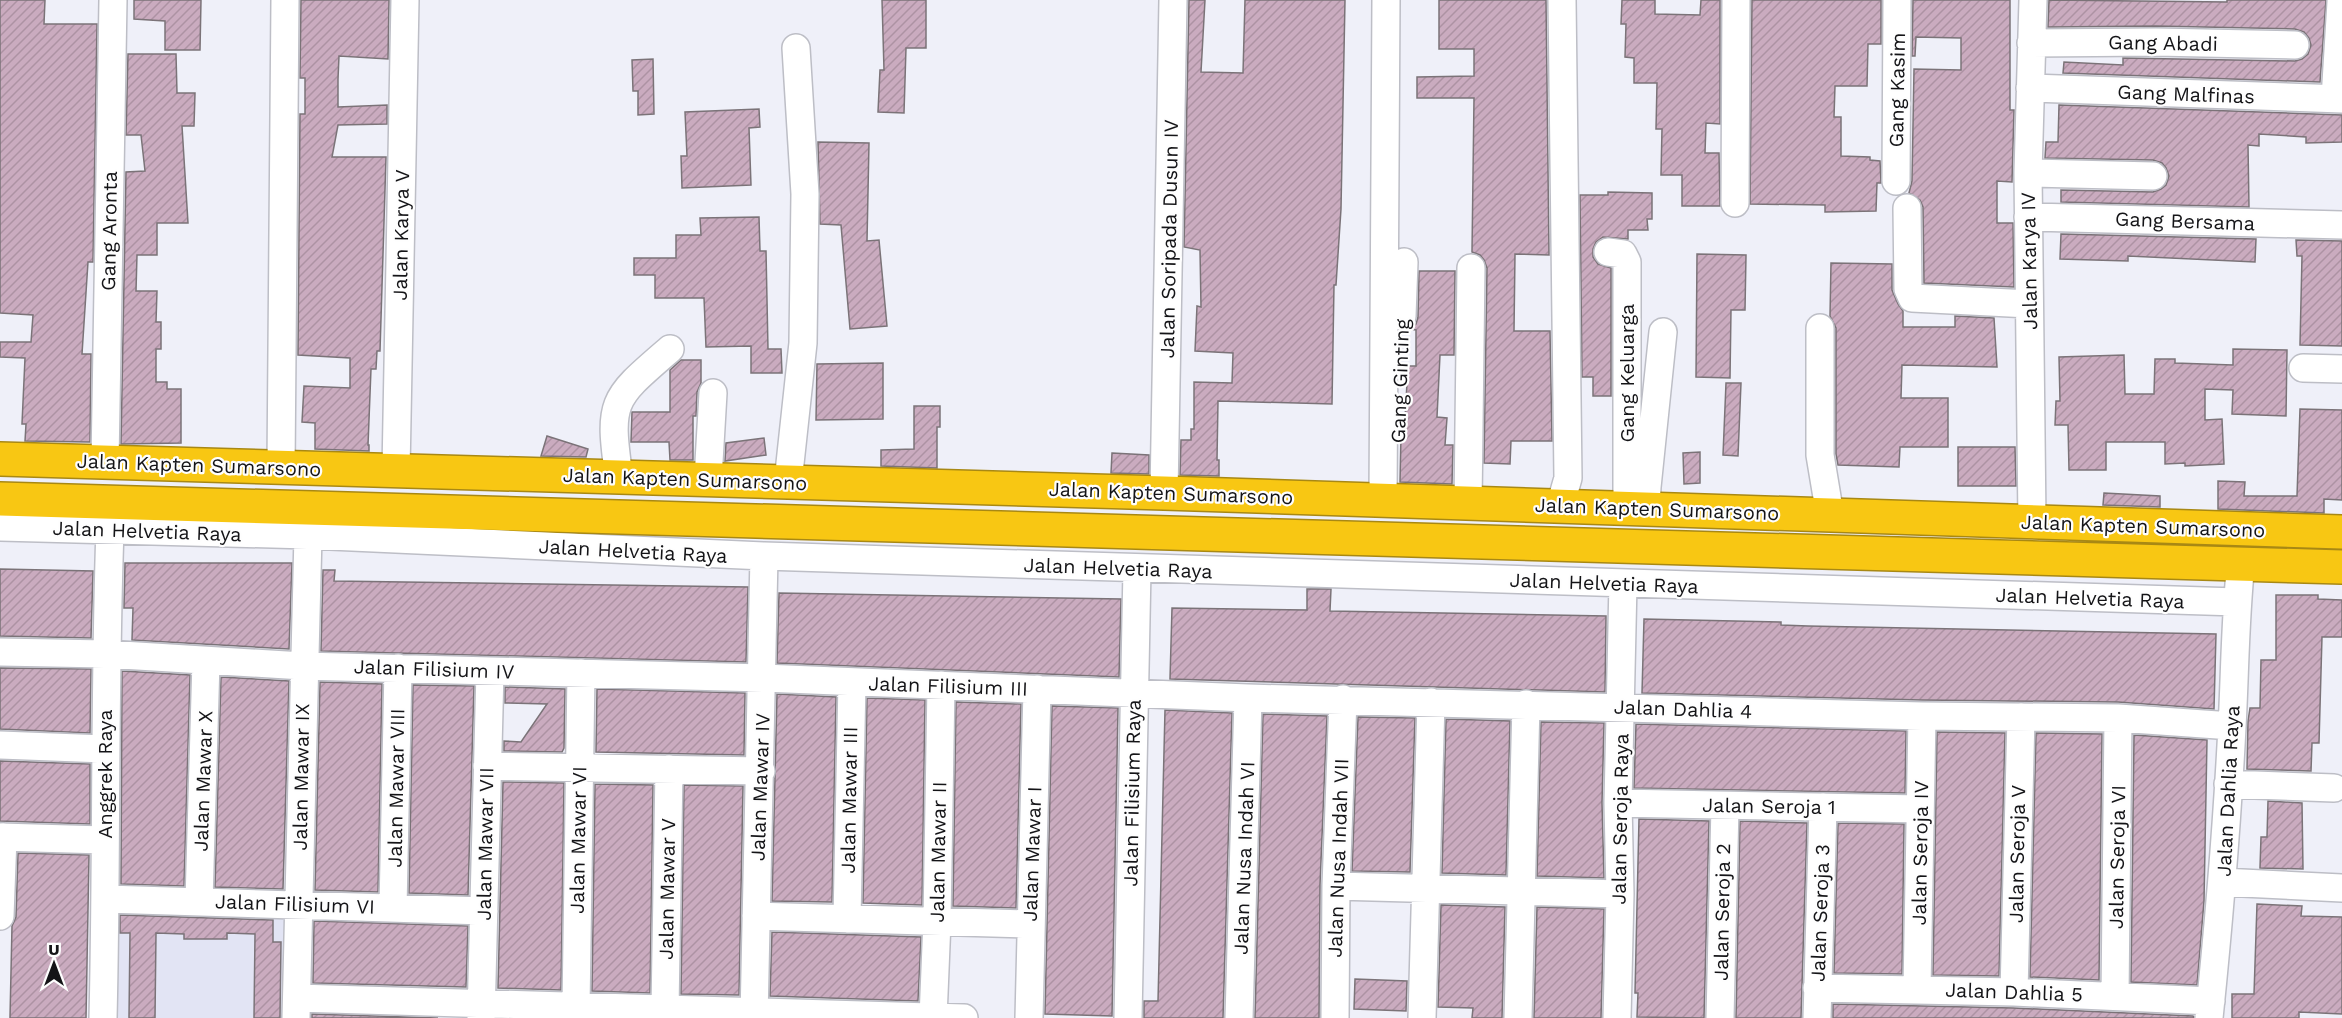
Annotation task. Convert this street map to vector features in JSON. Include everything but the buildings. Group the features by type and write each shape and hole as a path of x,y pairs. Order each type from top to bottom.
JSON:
{"highway":[{"name":"Jalan Kapten Sumarsono","path":"0,459 967,487 1164,485 1390,500 2342,532"},
{"path":"967,487 967,527"},
{"name":"Jalan Kapten Sumarsono","path":"0,499 2342,567"}],"street":[{"name":"Gang Aronta","path":"105,462 113,0"},
{"path":"281,467 285,0"},
{"name":"Jalan Karya V","path":"396,470 405,0"},
{"name":"Jalan Soripada Dusun IV","path":"1164,485 1173,0"},
{"path":"1386,0 1390,500"},
{"path":"1560,506 1568,478 1562,0"},
{"path":"1735,202 1736,0"},
{"name":"Gang Kasim","path":"1896,181 1898,0"},
{"name":"Jalan Karya IV","path":"2032,0 2028,173 2032,522"},
{"path":"2338,99 2341,2"},
{"name":"Gang Abadi","path":"2031,43 2156,42 2295,45"},
{"path":"788,482 802,343 805,195 796,48"},
{"name":"Gang Malfinas","path":"2030,88 2338,99"},
{"path":"2028,173 2152,176"},
{"path":"1907,208 1908,289 1912,298 2029,304"},
{"name":"Gang Bersama","path":"2028,217 2342,225"},
{"name":"Gang Keluarga","path":"1608,252 1623,254 1627,262 1636,509"},
{"name":"Gang Ginting","path":"1390,500 1404,262"},
{"path":"1468,503 1471,268"},
{"path":"1820,328 1820,455 1830,515"},
{"path":"1636,509 1647,487 1663,332"},
{"path":"620,477 613,433 616,405 628,385 670,349"},
{"path":"2303,368 2342,369"},
{"path":"708,479 713,393"},
{"name":"Jalan Helvetia Raya","path":"0,527 308,535 764,556 1137,569 2237,602"},
{"name":"Anggrek Raya","path":"103,1018 106,899 105,654 110,531"},
{"name":"Jalan Mawar IX","path":"296,1008 308,535"},
{"name":"Jalan Mawar IV","path":"754,1015 764,556"},
{"name":"Jalan Dahlia Raya","path":"2210,1010 2222,882 2241,563"},
{"name":"Jalan Filisium Raya","path":"1128,1018 1137,569"},
{"name":"Jalan Seroja Raya","path":"1617,1018 1620,894 1618,803 1622,707 1623,583"},
{"name":"Jalan Filisium IV","path":"0,652 105,654 303,666 763,678"},
{"name":"Jalan Mawar X","path":"199,901 206,661"},
{"name":"Jalan Mawar VIII","path":"393,908 398,668"},
{"name":"Jalan Mawar VII","path":"481,1011 490,671"},
{"name":"Jalan Mawar VI","path":"576,1007 581,673"},
{"name":"Jalan Filisium III","path":"763,678 1134,692"},
{"name":"Jalan Mawar III","path":"847,919 852,682"},
{"name":"Jalan Mawar II","path":"933,1018 941,685"},
{"name":"Jalan Mawar I","path":"1029,1018 1037,689"},
{"name":"Jalan Dahlia 4","path":"1134,692 1248,698 1922,716 2118,718 2232,726"},
{"name":"Jalan Nusa Indah VI","path":"1239,1018 1248,698"},
{"name":"Jalan Nusa Indah VII","path":"1335,1018 1336,886 1343,699"},
{"path":"1422,1018 1431,702"},
{"path":"1518,1018 1526,704"},
{"name":"Jalan Seroja IV","path":"1917,989 1922,716"},
{"name":"Jalan Seroja V","path":"2014,992 2020,717"},
{"name":"Jalan Seroja VI","path":"2115,996 2118,718"},
{"path":"0,746 105,748"},
{"path":"488,766 760,771"},
{"name":"Jalan Mawar V","path":"665,1009 669,770"},
{"path":"2228,784 2334,788"},
{"name":"Jalan Seroja 1","path":"1618,803 1920,809"},
{"name":"Jalan Seroja 2","path":"1720,1018 1725,806"},
{"name":"Jalan Seroja 3","path":"1817,1018 1823,807"},
{"path":"0,916 1,837 104,840"},
{"path":"2222,882 2342,888"},
{"path":"1336,886 1620,894"},
{"name":"Jalan Filisium VI","path":"106,899 484,911"},
{"path":"756,916 1030,924"},
{"name":"Jalan Dahlia 5","path":"1817,988 2115,996 2210,1010"},
{"path":"296,1008 481,1011 576,1007 665,1009 754,1015 964,1018"}],"shaded area":[{"path":"115,905 279,909 292,920 290,1018 113,1018"}]}
